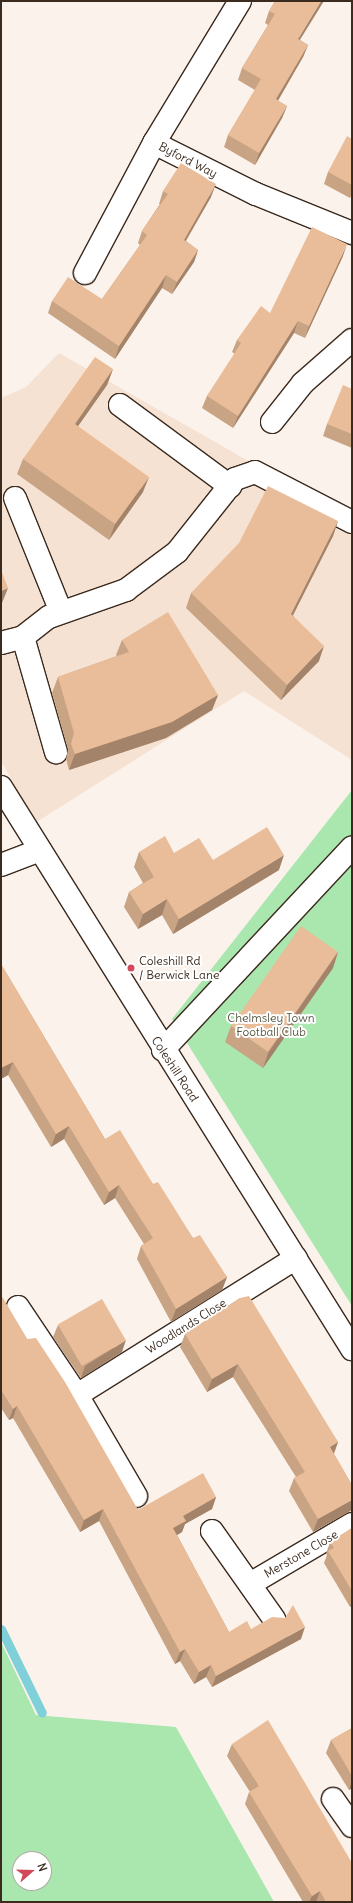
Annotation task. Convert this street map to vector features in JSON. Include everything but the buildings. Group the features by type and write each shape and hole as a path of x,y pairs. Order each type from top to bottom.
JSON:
{"street":[{"name":"Byford Way","path":"240,1 154,143 256,194 352,233"},
{"path":"86,274 154,143"},
{"path":"272,422 303,383 352,340"},
{"path":"120,405 230,486"},
{"path":"1,643 23,637 48,617 126,590 177,552 235,479 255,472 352,522"},
{"path":"15,498 61,612"},
{"path":"23,637 56,752"},
{"name":"Coleshill Road","path":"1,786 163,1050 296,1258 352,1349"},
{"path":"163,1050 352,847"},
{"path":"1,865 40,850"},
{"name":"Woodlands Close","path":"77,1395 296,1258"},
{"path":"18,1307 77,1395 136,1496"},
{"name":"Merstone Close","path":"250,1584 352,1524"},
{"name":"Merstone Close","path":"212,1531 274,1619"},
{"path":"333,1799 352,1826"}],"shaded area":[{"path":"59,353 352,520 352,760 244,691 35,823 1,761 1,398 26,387"}],"green space":[{"name":"Chelmsley Town Football Club","path":"352,790 352,1306 172,1019"},
{"path":"1,1642 36,1715 176,1727 274,1902 1,1902"}],"waterway":[{"path":"1,1629 42,1713"}],"place":[{"name":"Coleshill Rd / Berwick Lane","path":"131,968"}]}
